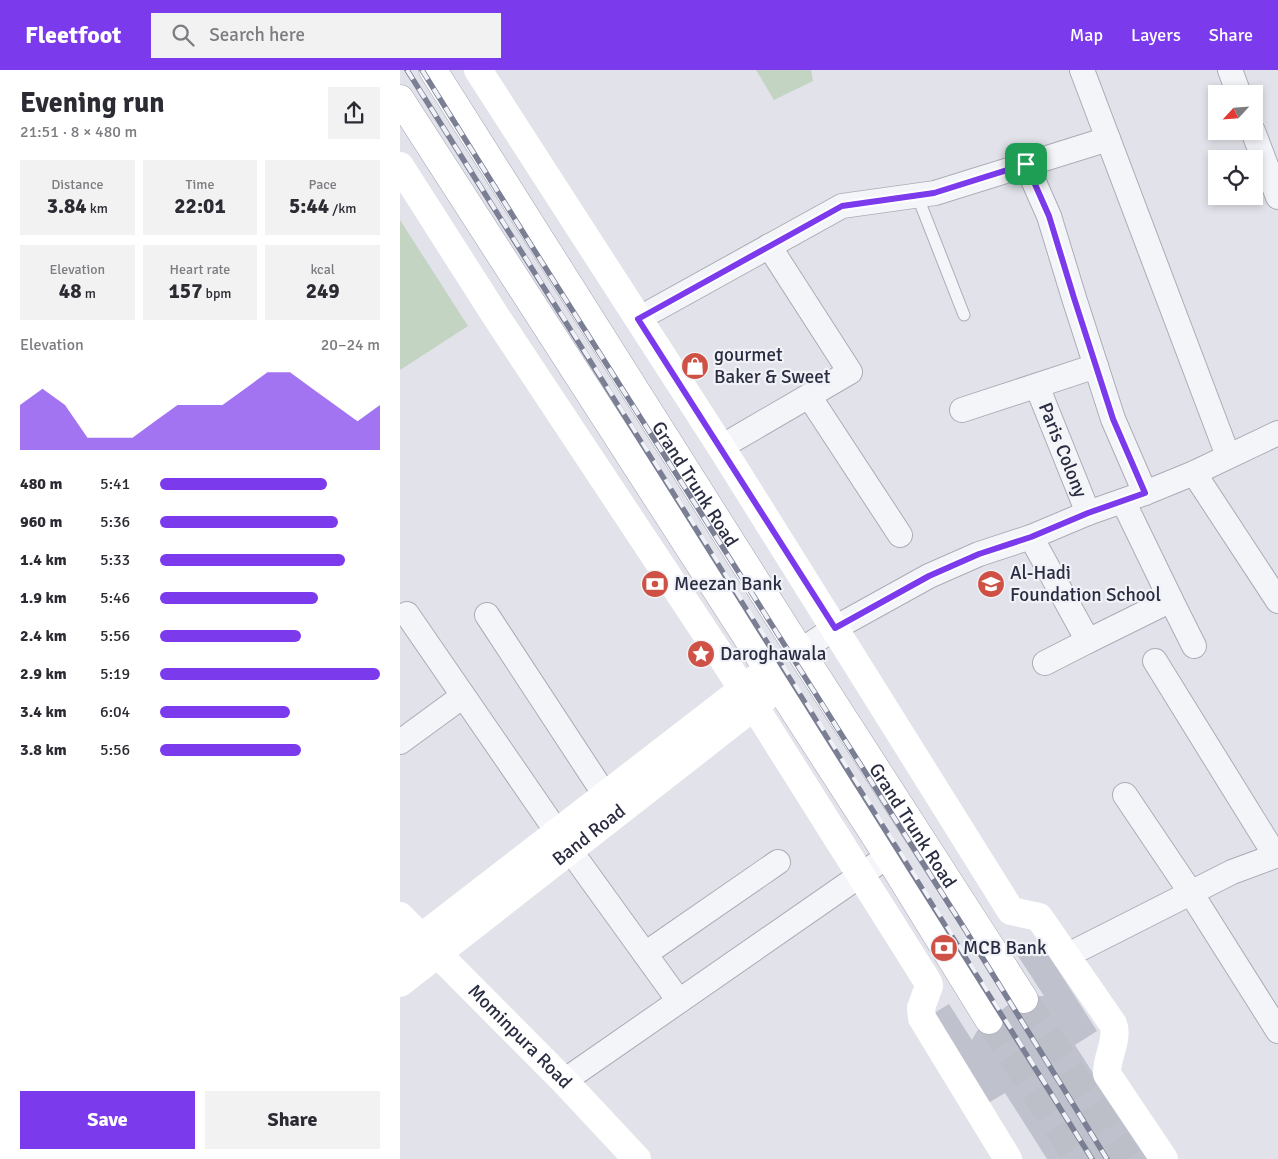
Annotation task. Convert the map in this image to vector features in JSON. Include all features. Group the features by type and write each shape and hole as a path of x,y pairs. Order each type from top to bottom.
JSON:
{"main road":[{"name":"Grand Trunk Road","path":"433,70 800,651 1024,999"},
{"path":"478,70 721,447 1011,911 1039,917 1114,1028 1107,1074 1164,1159"},
{"name":"Grand Trunk Road","path":"400,99 888,856 989,1020"},
{"path":"400,166 497,318 748,698 862,875 928,982 929,986 921,1008 922,1018 1008,1159"},
{"name":"Band Road","path":"400,983 420,948 564,841 773,679"},
{"name":"Band Road","path":"564,841 605,796 748,698"},
{"name":"Mominpura Road","path":"400,916 420,948 564,1081 637,1159"}],"street":[{"path":"1082,70 1228,456"},
{"path":"1230,70 1236,85"},
{"path":"638,319 842,206 934,193 1108,139"},
{"path":"1256,140 1278,197"},
{"path":"1026,164 1049,216 1113,419 1145,493"},
{"path":"721,447 850,372 769,246"},
{"name":"Paris Colony","path":"962,410 1096,366"},
{"name":"Paris Colony","path":"1037,386 1088,513"},
{"path":"809,396 900,535"},
{"path":"800,651 835,628 929,576 979,554 1031,537 1088,513 1194,473 1278,433"},
{"path":"1194,473 1278,601"},
{"path":"1122,501 1194,646"},
{"path":"1031,537 1088,641"},
{"path":"1046,663 1171,600"},
{"path":"407,614 564,841 679,1001"},
{"path":"487,615 605,796"},
{"path":"1066,956 1232,872 1276,855 1155,661"},
{"path":"400,742 463,696"},
{"path":"1125,795 1191,893 1278,1031"},
{"path":"564,1081 888,856"},
{"path":"645,954 778,862"}],"lane":[{"path":"917,195 964,315"}],"green space":[{"path":"756,70 811,70 813,81 774,100"},
{"path":"400,220 468,326 400,370"}],"building":[{"path":"1041,943 1097,1031 1075,1045 1148,1159 1047,1159 1005,1093 980,1108 926,1018 949,1004 972,1040 977,1031 1008,1005 1033,996 1044,996 1018,956"}],"tunnel":[{"path":"1024,999 1128,1159"},
{"path":"989,1020 1078,1159"}],"railway":[{"path":"407,70 1092,1159"},
{"path":"422,70 966,931 1107,1159"}],"place":[{"name":"gourmet Baker & Sweet","path":"695,366"},
{"name":"Meezan Bank","path":"655,584"},
{"name":"Al-Hadi Foundation School","path":"991,584"},
{"name":"Daroghawala","path":"701,654"},
{"name":"MCB Bank","path":"944,948"}],"route":[{"path":"1026,164 1049,216 1113,419 1145,493 1088,513 1031,537 979,554 929,576 835,628 638,319 842,206 934,193 1026,164"}]}
